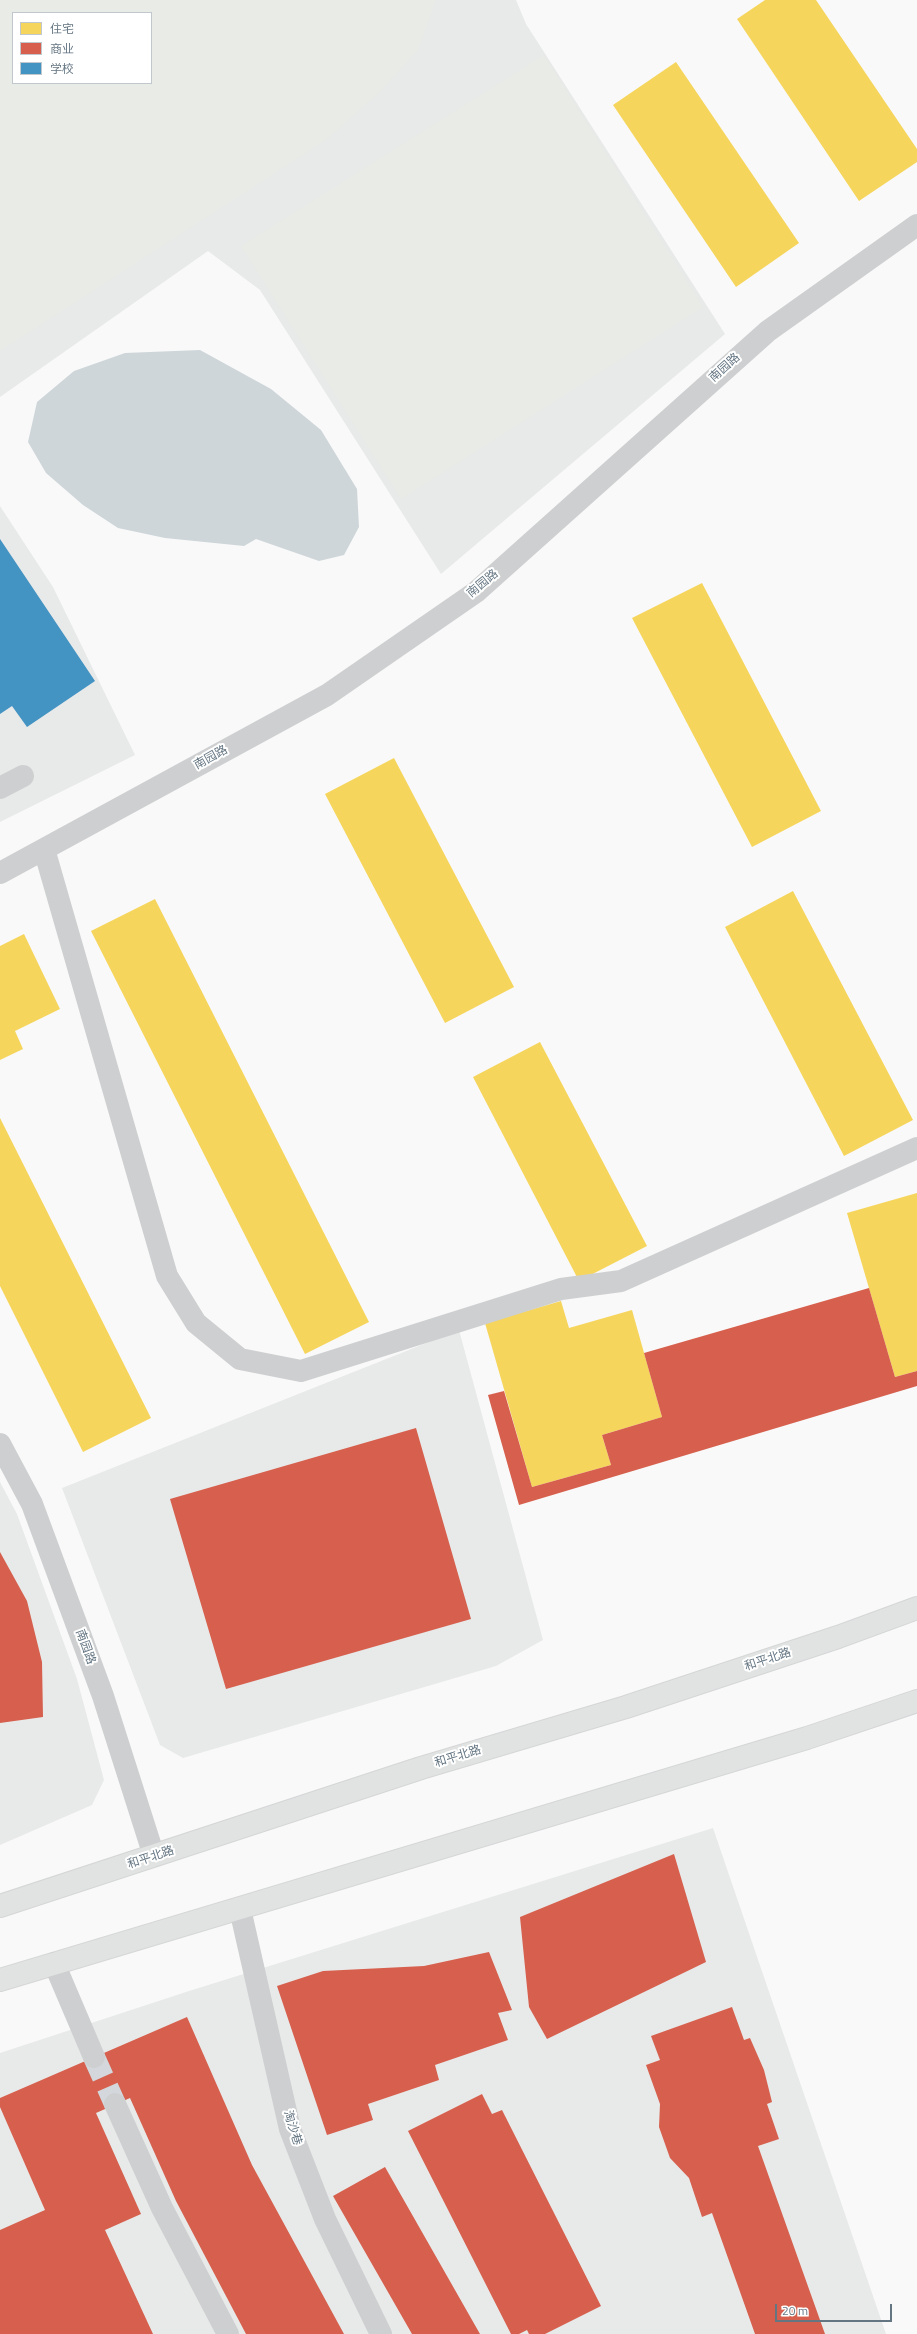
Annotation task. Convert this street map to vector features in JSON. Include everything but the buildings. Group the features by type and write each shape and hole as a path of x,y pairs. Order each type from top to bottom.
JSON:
{"main road":[{"name":"和平北路","path":"0,1906 420,1768 626,1707 838,1637 917,1608"},
{"path":"0,1980 807,1738 917,1701"}],"street":[{"name":"南园路","path":"0,873 327,695 476,592 768,331 917,225"},
{"path":"0,788 23,776"},
{"path":"44,849 167,1276 196,1324 240,1359 301,1371 561,1289 621,1282 917,1148"},
{"name":"南园路","path":"0,1444 32,1504 103,1696 154,1856"},
{"name":"淘沙巷","path":"240,1909 290,2129 325,2219 381,2334"},
{"path":"54,1963 94,2057"},
{"path":"115,2104 162,2208 228,2334"}],"shaded area":[{"path":"0,0 516,0 526,24 725,334 441,574 260,290 208,251 0,397"},
{"path":"0,0 436,0 418,50 381,91 326,140 0,351"},
{"path":"544,55 703,307 401,499 241,246"},
{"path":"200,350 271,389 321,430 357,489 359,527 344,555 319,561 256,539 244,546 165,538 118,528 83,505 46,473 28,442 37,402 74,371 125,353"},
{"path":"0,506 53,587 135,755 0,822"},
{"path":"459,1330 543,1640 496,1666 183,1758 160,1745 62,1488"},
{"path":"0,1482 17,1514 77,1679 104,1780 92,1805 0,1845"},
{"path":"713,1828 886,2334 0,2334 0,2053 189,1991"}],"tunnel":[{"path":"94,2057 115,2104"}]}
